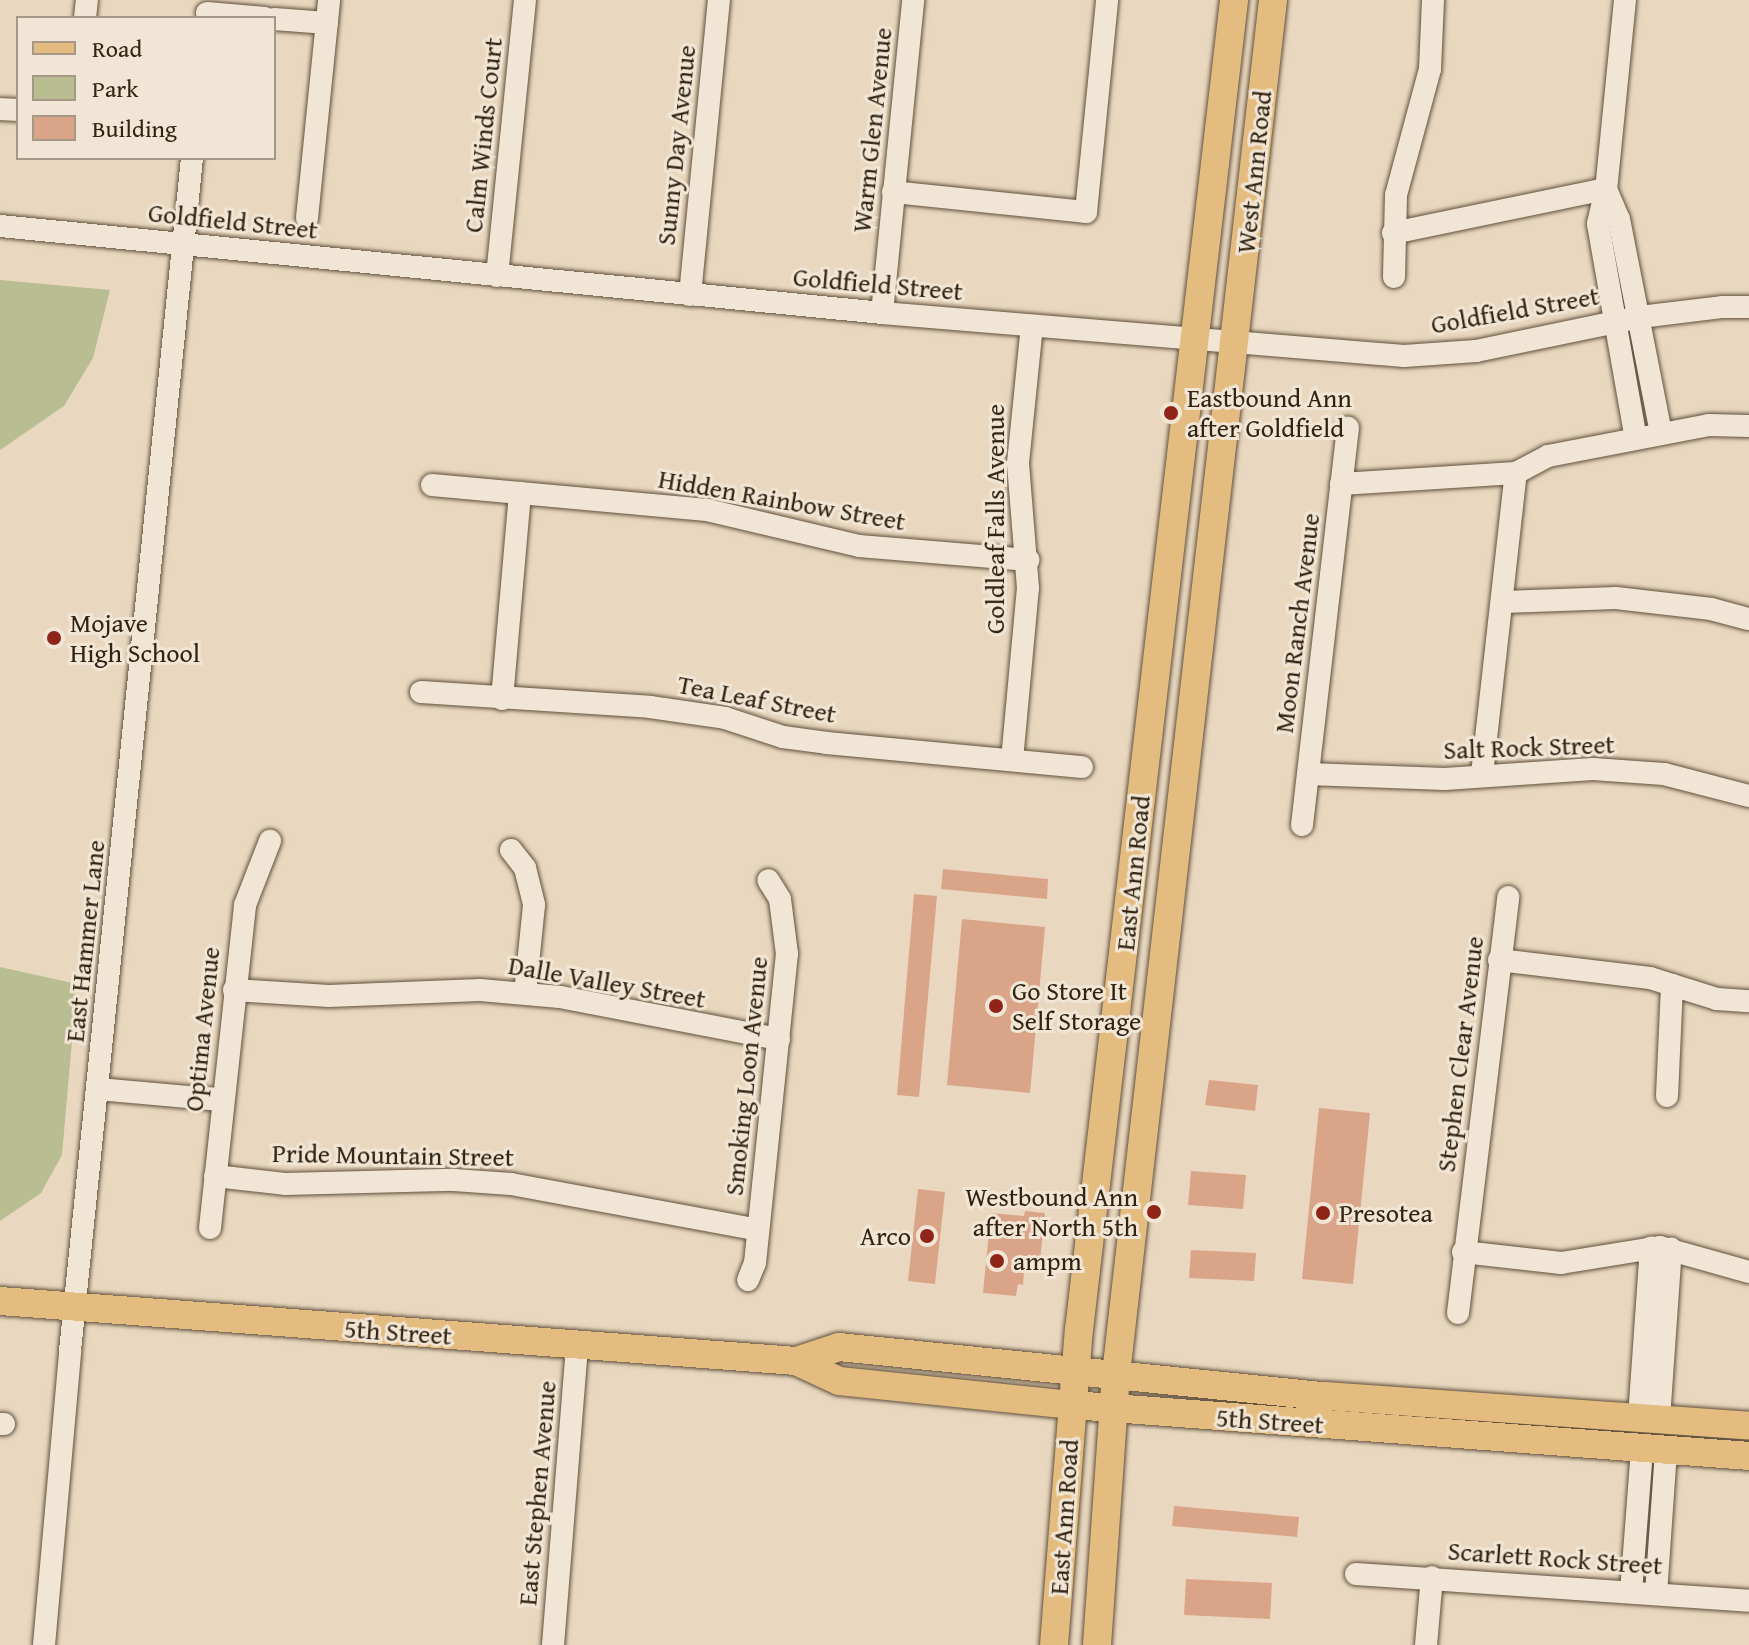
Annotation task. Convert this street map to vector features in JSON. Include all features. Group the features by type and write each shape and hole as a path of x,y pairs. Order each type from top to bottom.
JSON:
{"main road":[{"name":"West Ann Road","path":"1195,340 1234,0"},
{"name":"West Ann Road","path":"1236,344 1273,0"},
{"name":"East Ann Road","path":"1054,1645 1075,1370 1195,340"},
{"name":"East Ann Road","path":"1097,1645 1116,1374 1236,344"},
{"path":"1147,752 1155,855 1160,866 1175,871"},
{"name":"5th Street","path":"0,1301 796,1361 839,1381 1073,1405 1749,1456"},
{"name":"5th Street","path":"796,1361 839,1347 1325,1396 1749,1426"},
{"path":"1538,1441 1627,1429 1649,1418"},
{"path":"1654,1449 1665,1438 1749,1426"}],"street":[{"path":"307,218 329,0"},
{"name":"Calm Winds Court","path":"497,276 525,0"},
{"name":"Sunny Day Avenue","path":"690,295 719,0"},
{"name":"Warm Glen Avenue","path":"882,313 913,0"},
{"path":"893,192 1086,212 1107,0"},
{"path":"1394,277 1396,195 1430,69 1433,0"},
{"path":"1625,0 1606,189 1598,224 1636,439"},
{"path":"207,10 250,16"},
{"path":"276,19 327,23"},
{"name":"East Hammer Lane","path":"44,1645 192,160"},
{"path":"1393,233 1606,189"},
{"path":"1606,189 1619,219 1661,434"},
{"name":"Goldfield Street","path":"0,226 882,313 1404,356 1476,351 1640,317 1749,307"},
{"name":"Goldleaf Falls Avenue","path":"1012,760 1028,560 1018,463 1032,326"},
{"path":"1341,484 1516,473 1548,456 1709,425 1749,426"},
{"name":"Moon Ranch Avenue","path":"1302,825 1348,428"},
{"path":"1482,774 1516,473"},
{"name":"Hidden Rainbow Street","path":"432,485 707,510 859,546 1028,560"},
{"path":"502,699 520,493"},
{"path":"1503,602 1616,598 1711,609 1749,619"},
{"name":"Tea Leaf Street","path":"421,692 664,708 725,718 783,737 1082,767"},
{"name":"Salt Rock Street","path":"1308,774 1445,779 1482,774 1593,769 1664,774 1749,796"},
{"name":"Optima Avenue","path":"210,1228 245,905 270,841"},
{"path":"511,850 525,868 534,905 525,994"},
{"name":"Smoking Loon Avenue","path":"748,1280 755,1263 787,937 780,899 768,880"},
{"name":"Stephen Clear Avenue","path":"1458,1313 1508,897"},
{"path":"1499,960 1629,975 1717,999 1749,1001"},
{"path":"1667,1096 1672,985"},
{"name":"Dalle Valley Street","path":"234,990 329,996 446,990 560,997 727,1032 779,1039"},
{"path":"98,1089 222,1100"},
{"name":"Pride Mountain Street","path":"215,1176 285,1184 454,1180 511,1184 758,1230"},
{"path":"1649,1418 1661,1248"},
{"path":"1463,1252 1561,1263 1661,1248 1749,1272"},
{"name":"East Stephen Avenue","path":"553,1645 577,1345"},
{"path":"1631,1592 1654,1449"},
{"path":"1654,1449 1656,1594"},
{"name":"Scarlett Rock Street","path":"1356,1574 1749,1601"},
{"path":"1426,1645 1432,1577"}],"green space":[{"path":"0,280 110,290 93,358 64,406 0,450"},
{"path":"0,967 77,984 62,1155 41,1193 0,1221"}],"building":[{"path":"943,869 1048,879 1047,899 941,889"},
{"path":"914,894 937,896 919,1097 897,1095"},
{"name":"Go Store It Self Storage","path":"962,919 1045,927 1030,1093 947,1085"},
{"path":"1209,1080 1258,1085 1255,1111 1205,1105"},
{"path":"1319,1108 1370,1113 1353,1284 1302,1279"},
{"path":"1191,1171 1246,1175 1243,1209 1188,1205"},
{"name":"Arco","path":"918,1189 945,1192 935,1284 908,1281"},
{"path":"1025,1211 1045,1213 1040,1261 1025,1259 1023,1285 1018,1284 1016,1296 983,1293 991,1213 1024,1216"},
{"path":"1191,1250 1256,1253 1254,1281 1189,1278"},
{"path":"1174,1506 1299,1517 1297,1537 1172,1526"},
{"path":"1186,1579 1272,1583 1270,1619 1184,1615"}],"place":[{"name":"Eastbound Ann after Goldfield","path":"1171,413"},
{"name":"Mojave High School","path":"54,638"},
{"name":"Go Store It Self Storage","path":"996,1006"},
{"name":"Westbound Ann after North 5th","path":"1154,1212"},
{"name":"Presotea","path":"1323,1213"},
{"name":"Arco","path":"927,1236"},
{"name":"ampm","path":"997,1261"}]}
